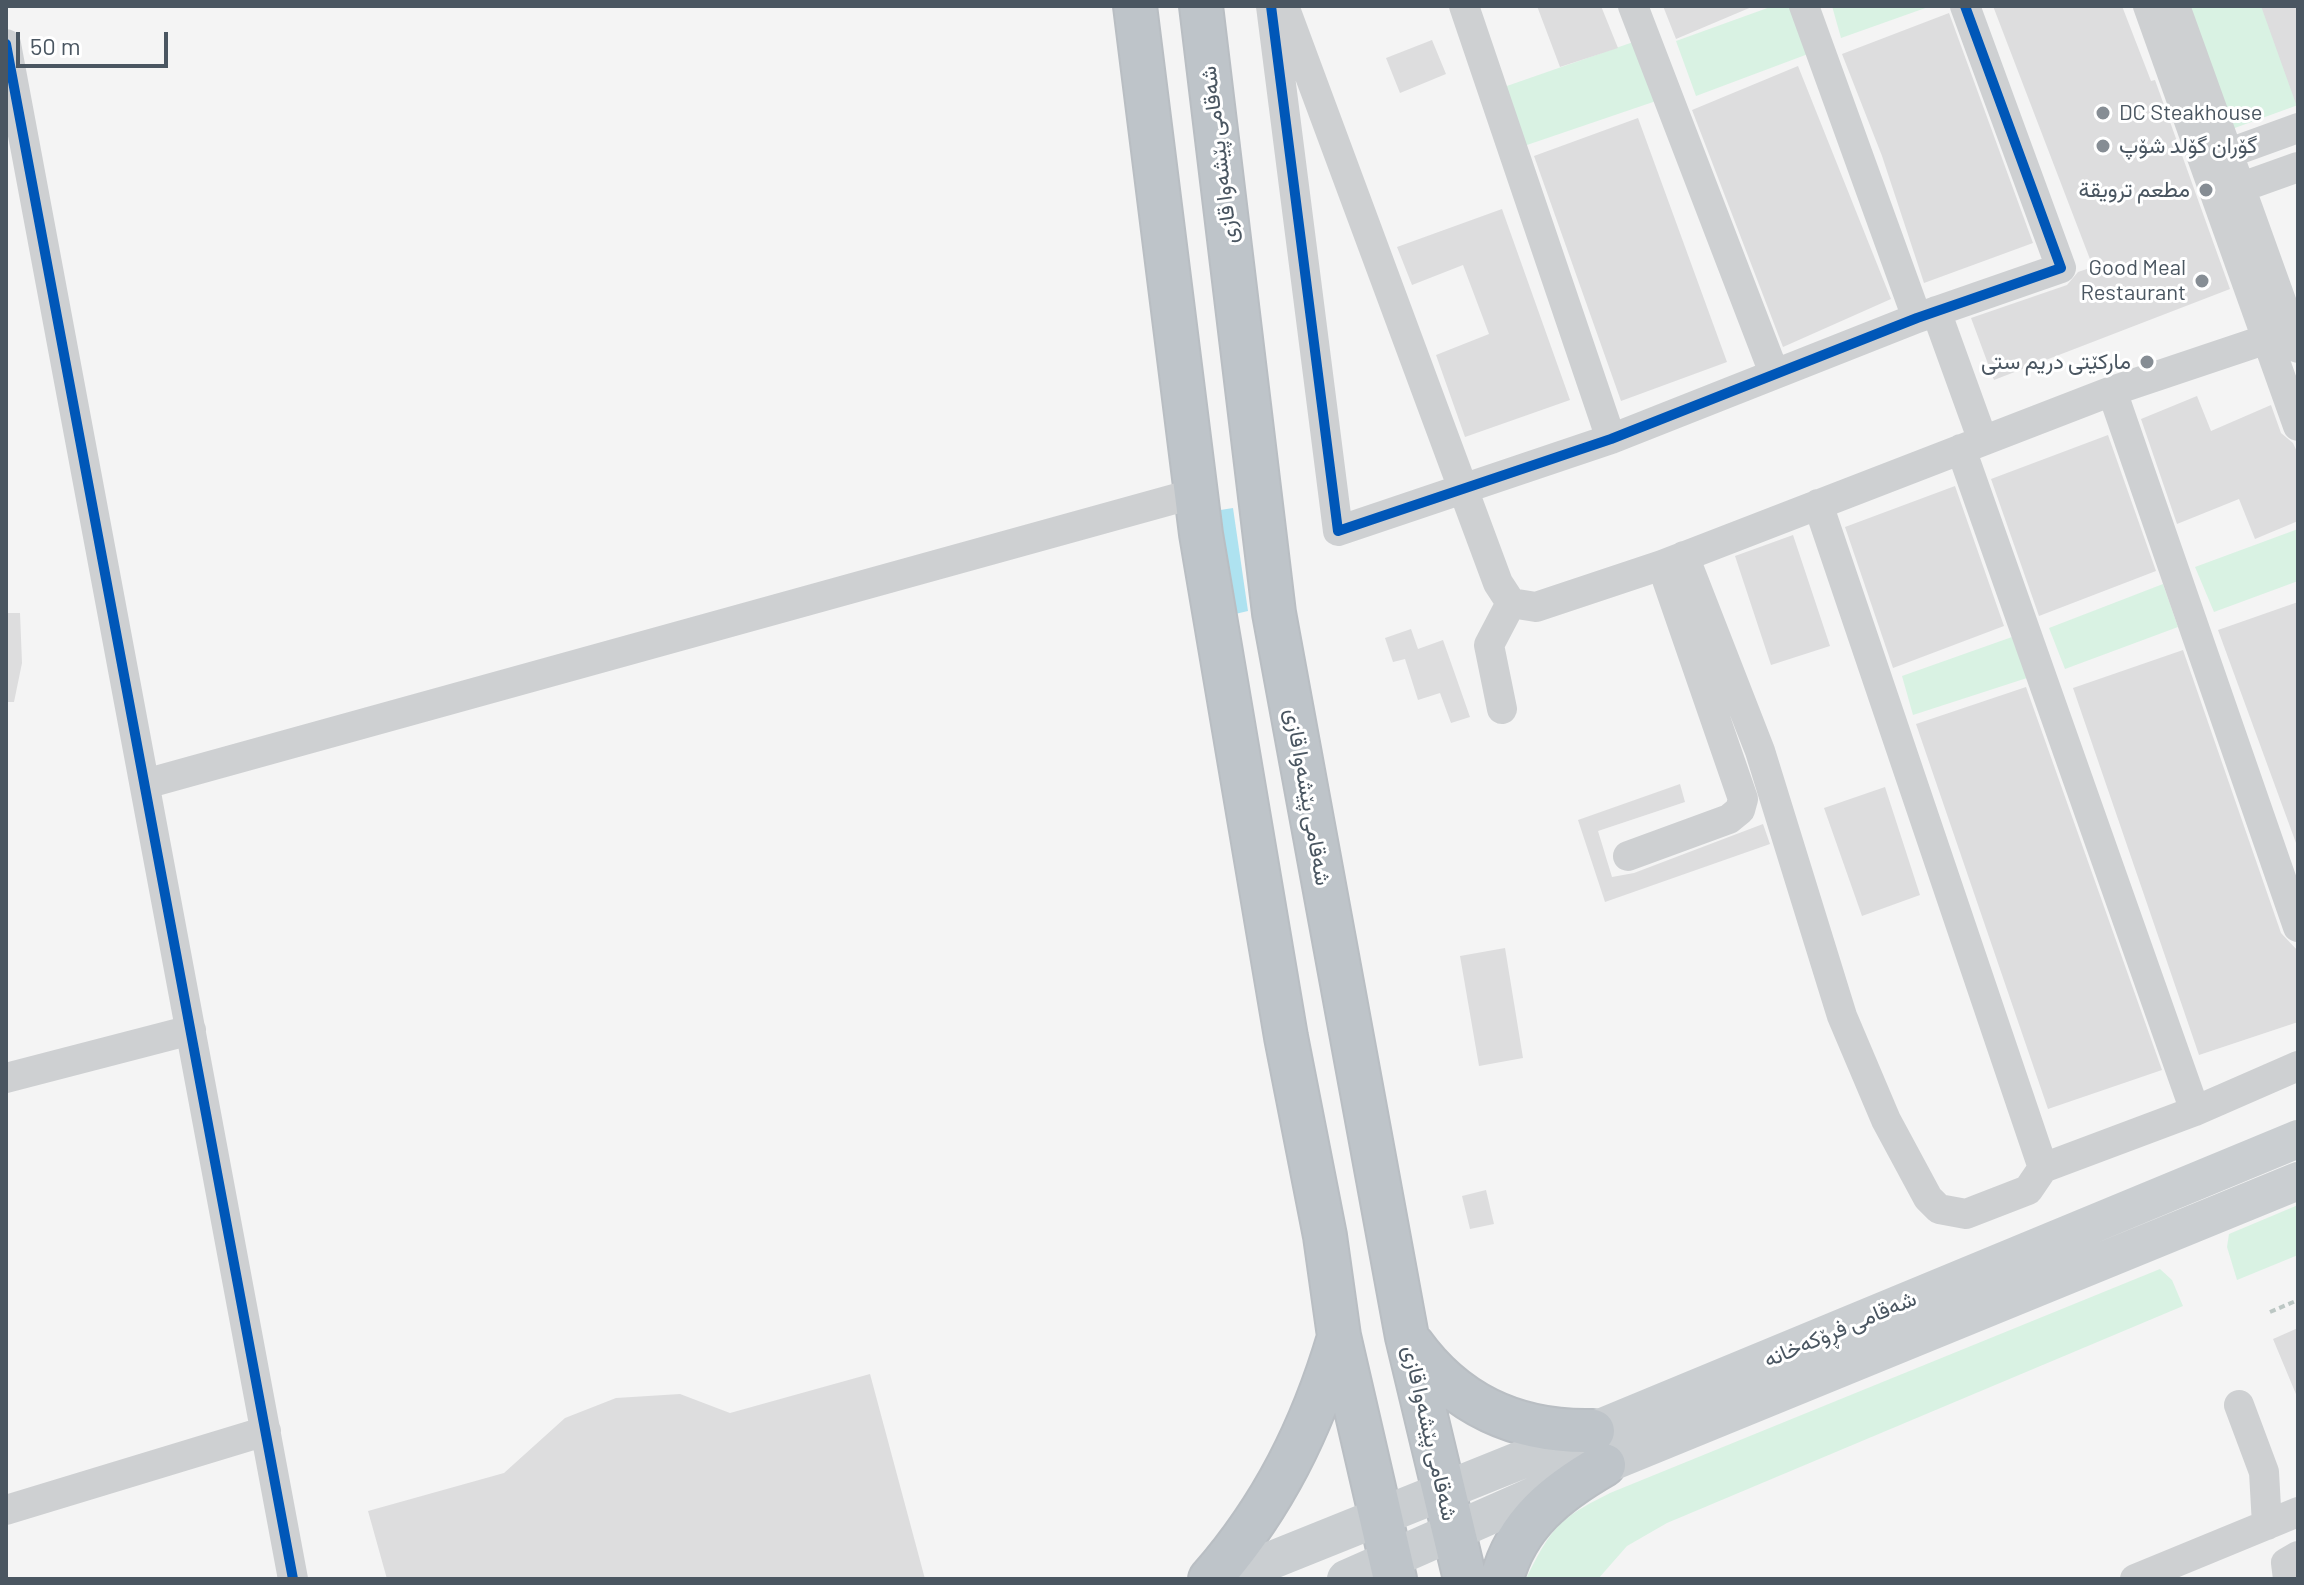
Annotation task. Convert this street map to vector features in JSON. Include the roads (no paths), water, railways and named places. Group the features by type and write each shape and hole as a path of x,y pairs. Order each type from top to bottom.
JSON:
{"highway":[{"path":"1135,6 1196,493 1339,1336 1393,1569"},
{"name":"شەقامی پێشەوا قازی","path":"1201,6 1274,613 1407,1337 1465,1579"},
{"path":"1210,1579 1261,1514 1286,1473 1319,1401 1339,1336"},
{"path":"1407,1337 1427,1365 1451,1388 1479,1407 1598,1448 1565,1488 1532,1518 1508,1556 1502,1579"}],"main road":[{"name":"شەقامی فڕۆکەخانە","path":"1346,1579 1393,1569 1598,1448 2298,1139"},
{"name":"شەقامی فڕۆکەخانە","path":"1225,1579 1444,1492 1598,1448 2298,1181"}],"street":[{"path":"1271,6 1338,531 1611,439 1926,315 2061,268 1965,6"},
{"path":"1284,6 1498,583 1511,603 1536,607 1673,560 2112,391 2267,339"},
{"path":"1464,6 1611,439"},
{"path":"1633,6 1774,373"},
{"path":"1804,6 1926,315 2195,1111"},
{"path":"2148,6 2197,103 2229,153 2242,187 2267,339 2298,426"},
{"path":"2175,6 2197,103 2256,269 2298,348"},
{"path":"6,44 293,1579"},
{"path":"2229,153 2298,128"},
{"path":"2242,187 2298,167"},
{"path":"2112,391 2298,927"},
{"path":"145,784 1196,493"},
{"path":"1818,504 2043,1168"},
{"path":"1628,856 1729,819 1740,810 1743,799 1673,560"},
{"path":"1673,560 1760,751 1842,1016 1886,1120 1928,1198 1939,1209 1966,1214 2028,1190 2043,1168 2195,1111 2298,1066"},
{"path":"1502,709 1489,645 1496,625 1511,603"},
{"path":"6,1078 191,1030"},
{"path":"2242,1403 2256,1440 2266,1483 2293,1527 2286,1563 2288,1579"},
{"path":"6,1510 266,1431"},
{"path":"2135,1579 2293,1527"},
{"path":"2175,1579 2293,1527"}],"water":[{"path":"1233,508 1248,611 1231,615 1214,511"}],"place":[{"name":"DC Steakhouse","path":"2103,113"},
{"name":"گۆران گۆلد شۆپ","path":"2103,146"},
{"name":"مطعم ترويقة","path":"2206,190"},
{"name":"Good Meal Restaurant","path":"2202,281"},
{"name":"مارکێتی دریم ستی","path":"2147,362"}]}
